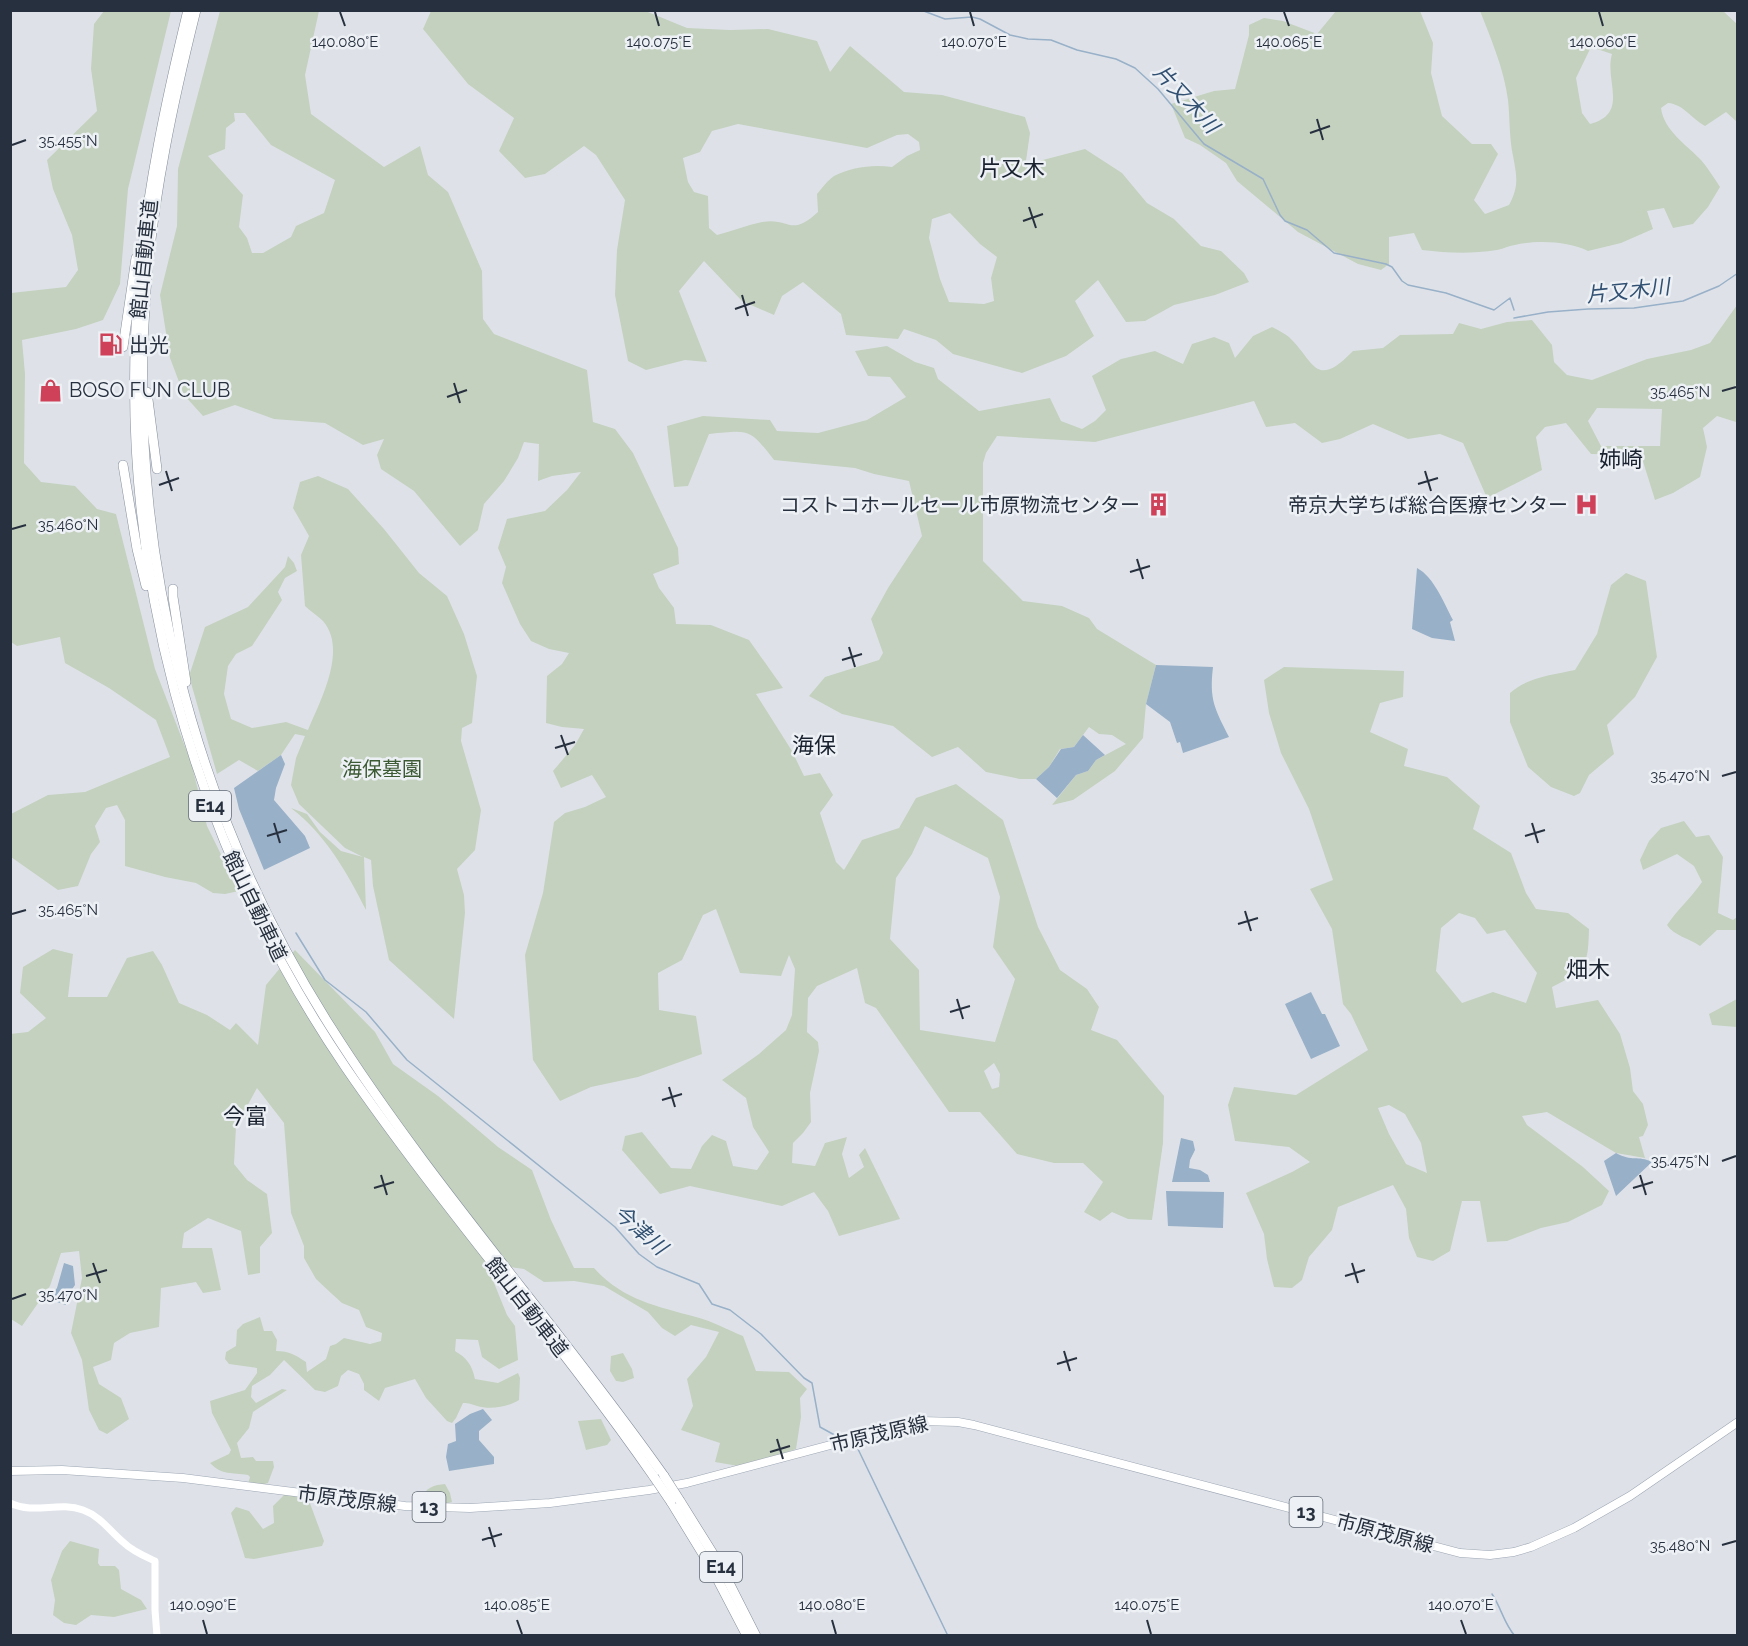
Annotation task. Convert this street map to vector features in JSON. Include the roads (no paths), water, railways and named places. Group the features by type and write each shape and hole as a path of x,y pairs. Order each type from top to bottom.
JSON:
{"highway":[{"name":"館山自動車道","path":"188,10 169,90 153,174 139,284 135,347 135,420 142,519 150,580 178,710 218,829 264,930 299,993 346,1068 453,1213 659,1477"},
{"name":"館山自動車道","path":"196,10 161,174 145,305 143,428 150,518 168,628 189,711 221,809 244,865 281,941 327,1022 397,1125 591,1376 720,1565 756,1635"},
{"path":"123,347 134,269 153,174"},
{"path":"145,305 147,391 157,469"},
{"path":"123,465 137,549 164,649"},
{"path":"173,589 189,711"},
{"name":"館山自動車道","path":"676,1502 747,1635"}],"main road":[{"name":"市原茂原線","path":"10,1471 62,1470 183,1478 405,1506 470,1508 550,1503 649,1490 687,1483 921,1421 967,1423 1460,1552 1490,1555 1531,1547 1590,1520 1630,1496 1737,1422"},
{"path":"10,1503 26,1509 66,1506 87,1511 100,1520 128,1547 155,1561 157,1635"}],"water":[{"path":"1417,568 1429,578 1442,598 1453,620 1450,622 1455,641 1432,638 1412,629"},
{"path":"1156,665 1213,667 1214,704 1229,737 1183,753 1170,722 1146,704"},
{"path":"1083,735 1105,755 1096,760 1088,771 1076,775 1057,798 1036,779 1049,767 1061,749 1074,747"},
{"path":"281,755 285,764 274,800 305,836 310,848 264,870 239,809 234,788"},
{"path":"1311,992 1322,1014 1325,1014 1340,1046 1311,1059 1285,1004"},
{"path":"1181,1138 1193,1141 1195,1150 1189,1168 1200,1170 1208,1175 1210,1182 1172,1182"},
{"path":"1616,1153 1652,1162 1616,1196 1604,1161"},
{"path":"1166,1191 1224,1192 1223,1228 1168,1226"},
{"path":"64,1263 73,1266 75,1285 66,1298 66,1305 48,1299 57,1288"},
{"path":"483,1409 492,1420 479,1431 479,1440 494,1457 494,1464 449,1471 446,1457 448,1444 456,1441 455,1424"}],"waterway":[{"name":"片又木川","path":"921,10 945,19 972,17 980,19 1010,35 1051,40 1077,50 1116,59 1135,68 1158,89 1204,144 1263,179 1285,221 1307,230 1334,253 1386,264 1392,267 1402,281 1408,285 1446,293 1494,310 1510,298 1514,310"},
{"name":"片又木川","path":"1514,318 1548,312 1634,308 1683,301 1719,286 1738,273"},
{"name":"今津川","path":"296,933 325,980 366,1012 407,1060 615,1227 639,1254 657,1267 699,1284 712,1304 730,1310 761,1334 804,1378 812,1383 820,1427 840,1438"},
{"name":"今津川","path":"850,1443 857,1447 948,1636"},
{"path":"1492,1594 1515,1636"}],"place":[{"name":"出光","path":"111,345"},
{"name":"BOSO FUN CLUB","path":"51,390"},
{"name":"コストコホールセール市原物流センター","path":"1158,505"},
{"name":"帝京大学ちば総合医療センター","path":"1586,505"}],"district":[{"name":"片又木","path":"1012,168"},
{"name":"姉崎","path":"1621,459"},
{"name":"海保","path":"814,745"},
{"name":"畑木","path":"1588,969"},
{"name":"今富","path":"245,1116"}],"park label":[{"name":"海保墓園","path":"382,769"}]}
